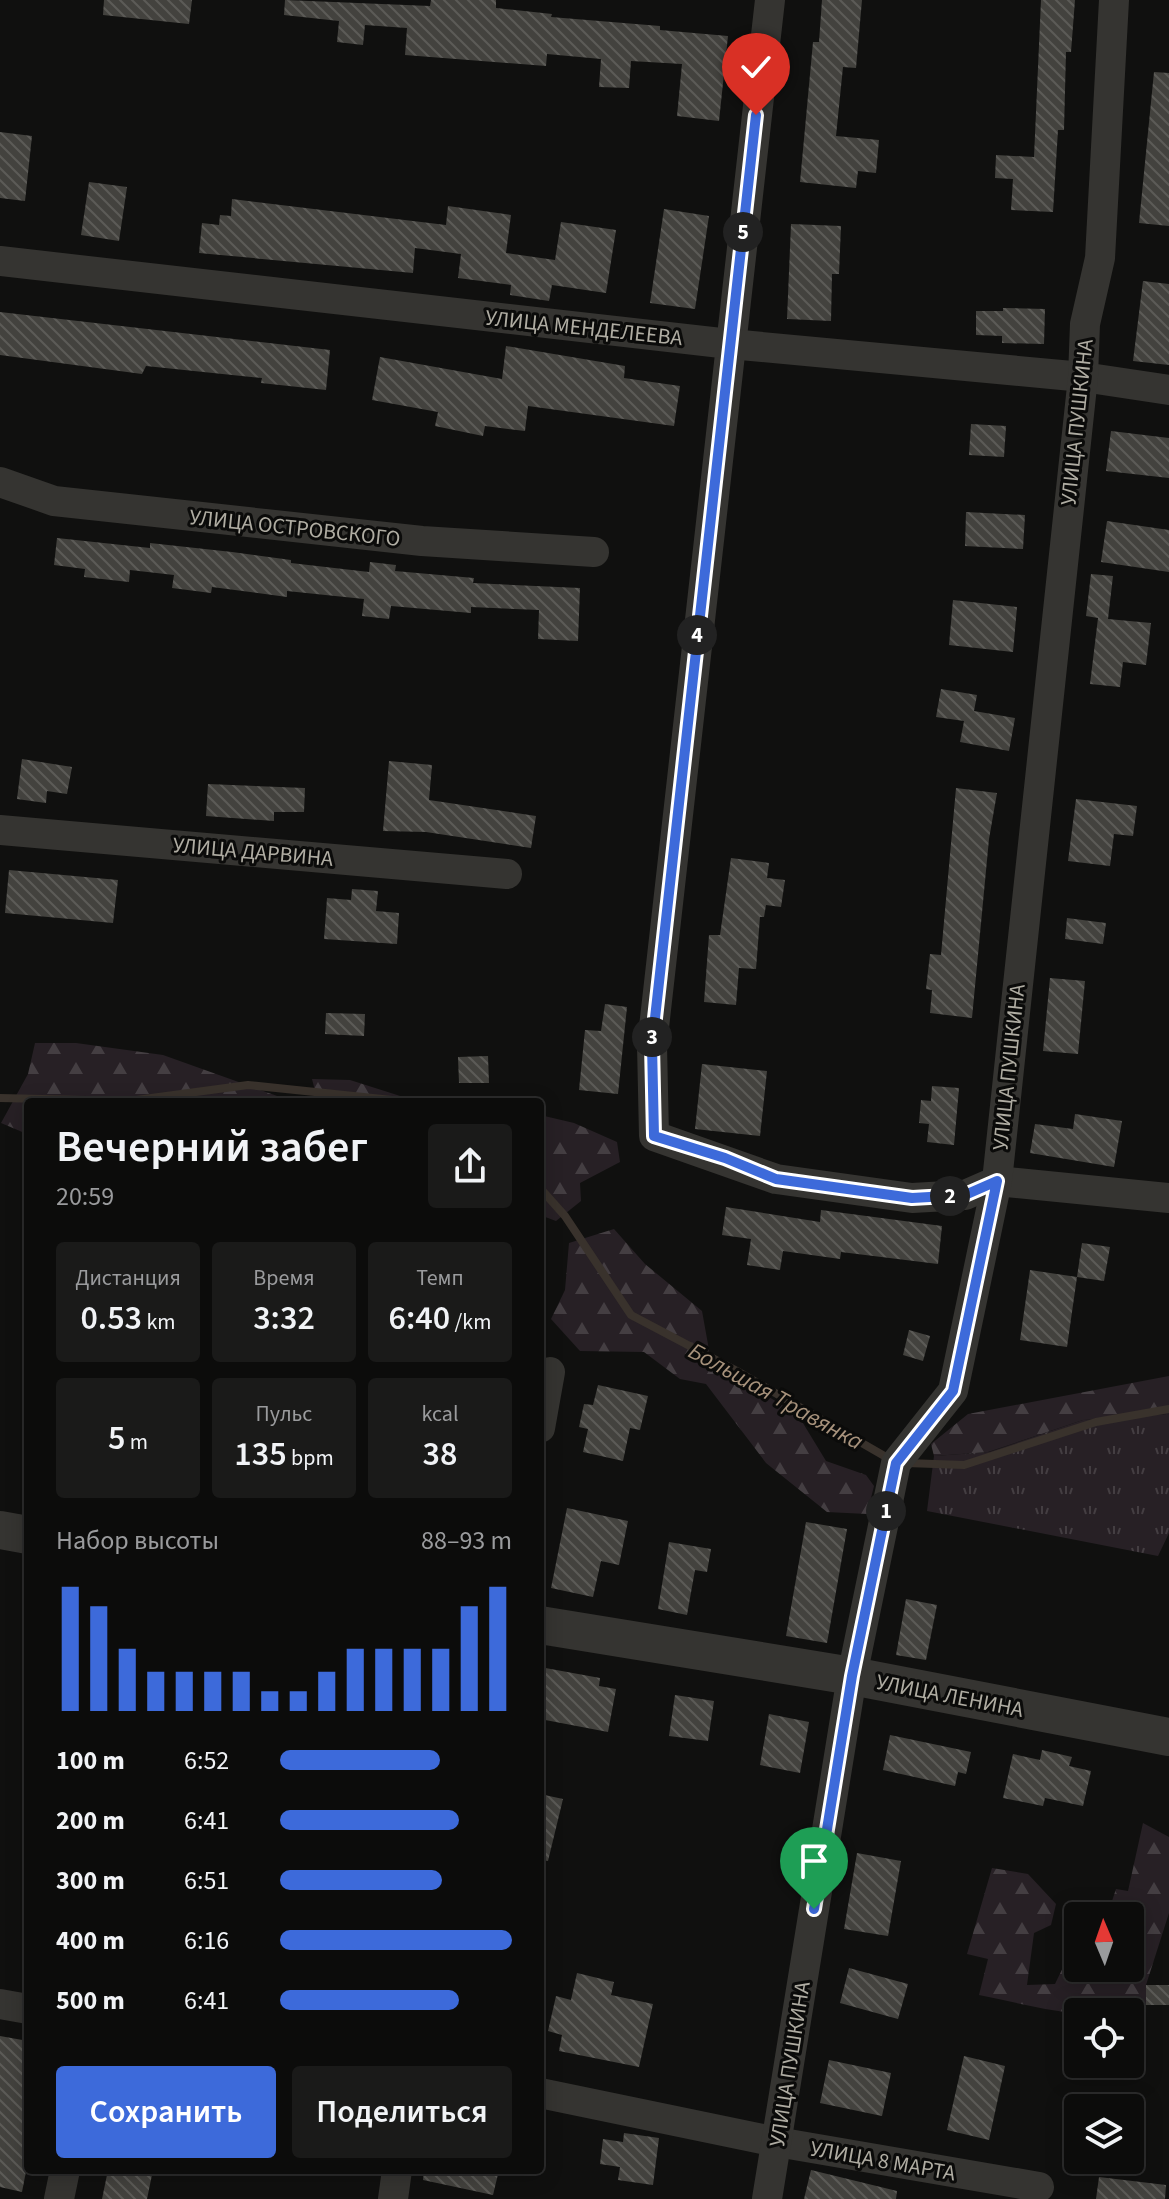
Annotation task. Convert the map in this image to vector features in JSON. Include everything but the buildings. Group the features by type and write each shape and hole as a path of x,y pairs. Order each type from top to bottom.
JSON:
{"street":[{"path":"770,0 652,1045 654,1136 725,1158 776,1179 912,1198 965,1195 997,1181 1169,1198"},
{"name":"УЛИЦА ПУШКИНА","path":"767,2199 852,1676 896,1463 953,1391 997,1181 1032,827 1083,377 1085,324 1100,258 1114,0"},
{"name":"УЛИЦА МЕНДЕЛЕЕВА","path":"0,261 730,344 1083,377 1169,390"},
{"name":"УЛИЦА ОСТРОВСКОГО","path":"0,482 69,502 422,541 594,552"},
{"name":"УЛИЦА ДАРВИНА","path":"0,830 507,874"},
{"path":"544,1406 550,1372"},
{"path":"0,1530 24,1534"},
{"name":"УЛИЦА ЛЕНИНА","path":"544,1626 852,1676 1169,1737"},
{"path":"0,2004 24,2008"},
{"name":"УЛИЦА 8 МАРТА","path":"544,2094 777,2142 1039,2187"},
{"path":"59,2199 64,2174"},
{"path":"393,2199 396,2174"}],"green space":[{"path":"35,1043 76,1043 163,1055 283,1098 24,1098 24,1133 1,1123 28,1074"},
{"path":"312,1079 350,1080 406,1098 317,1098"},
{"path":"544,1116 574,1123 617,1142 620,1162 580,1183 581,1201 556,1221 544,1216"},
{"path":"614,1229 645,1264 702,1311 711,1361 798,1415 826,1461 866,1475 874,1486 867,1514 827,1512 766,1463 706,1384 680,1379 644,1352 580,1351 551,1319 565,1290 569,1243"},
{"path":"1169,1376 1169,1414 1083,1420 988,1452 934,1456 931,1444 968,1414"},
{"path":"1169,1414 1169,1533 1158,1556 927,1511 934,1456 989,1452 1083,1420"},
{"path":"1143,1823 1169,1837 1169,1913 1146,1985 1146,2005 1144,1998 1064,1998 1064,2012 979,1995 988,1959 967,1954 992,1868 1028,1874 1056,1904 1051,1925 1034,1933 1027,1985 1055,1984 1064,1965 1064,1982 1144,1982 1144,1902 1112,1902 1116,1889 1128,1891"}],"waterway":[{"name":"Большая Травянка","path":"151,1098 248,1085 373,1098"},
{"name":"Большая Травянка","path":"0,1098 24,1099"},
{"name":"Большая Травянка","path":"544,1192 565,1216 631,1315 737,1371 893,1461"},
{"name":"Большая Травянка","path":"906,1463 964,1465 1096,1422 1169,1409"}],"route":[{"path":"756,115 652,1045 654,1136 725,1158 776,1179 912,1198 965,1195 997,1181 987,1217 953,1391 896,1463 852,1676 814,1909"}]}
